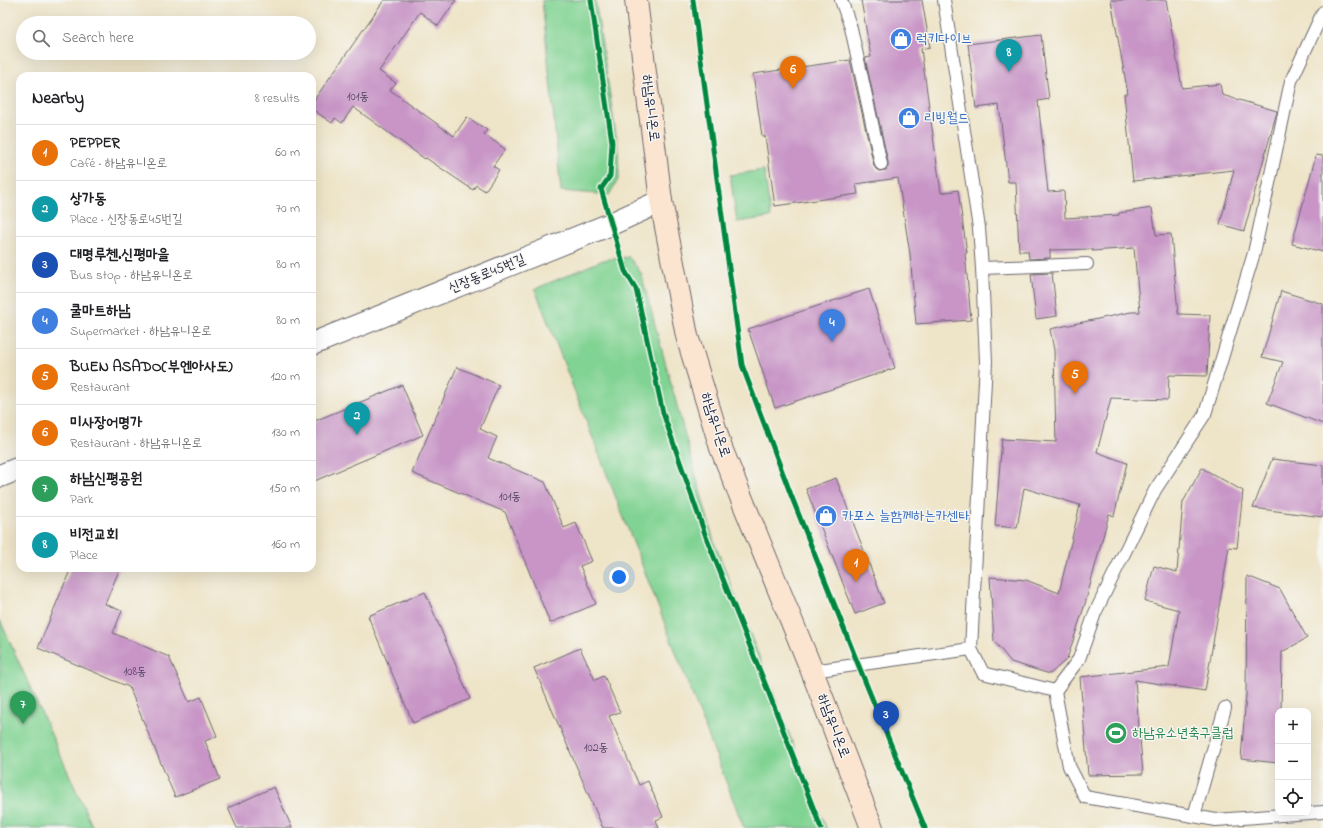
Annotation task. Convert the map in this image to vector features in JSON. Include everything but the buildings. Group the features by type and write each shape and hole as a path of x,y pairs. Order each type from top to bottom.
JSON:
{"main road":[{"name":"하남유니온로","path":"636,0 661,201 687,336 721,448 812,670 872,828"}],"street":[{"name":"신장동로45번길","path":"316,342 611,224 661,201"},
{"path":"0,476 16,470"}],"lane":[{"path":"841,0 851,28 881,164"},
{"path":"944,0 979,228 986,362 971,649 983,673 1056,691"},
{"path":"1275,815 1217,824 1194,816 1085,797 1069,766 1056,691 1079,659 1095,613 1155,490 1205,414 1254,253 1291,81 1323,12"},
{"path":"982,268 1087,264"},
{"path":"812,670 971,649"},
{"path":"1194,816 1225,708"},
{"path":"1311,813 1323,812"}],"green space":[{"path":"542,0 595,0 618,148 619,178 609,195 561,191"},
{"path":"764,170 771,217 737,222 730,175"},
{"path":"629,257 641,273 714,542 826,828 744,828 535,289 603,260"},
{"path":"0,620 93,828 0,828"}],"cycle path":[{"path":"591,0 612,142 610,176 601,189 625,271 636,289 663,413 706,537 821,828"},
{"path":"693,0 742,365 791,495 925,828"}],"place":[{"name":"럭키다이브","path":"901,39"},
{"name":"비전교회","path":"1009,72"},
{"name":"미사장어명가","path":"793,89"},
{"name":"리빙월드","path":"909,118"},
{"name":"쿨마트하남","path":"832,342"},
{"name":"BUEN ASADO(부엔아사도)","path":"1075,394"},
{"name":"상가동","path":"357,435"},
{"name":"카포스 늘함께하는카센타","path":"826,516"},
{"name":"PEPPER","path":"856,582"},
{"name":"하남신평공원","path":"23,724"},
{"name":"하남유소년축구클럽","path":"1116,733"},
{"name":"대명루첸.신평마을","path":"886,734"}]}
